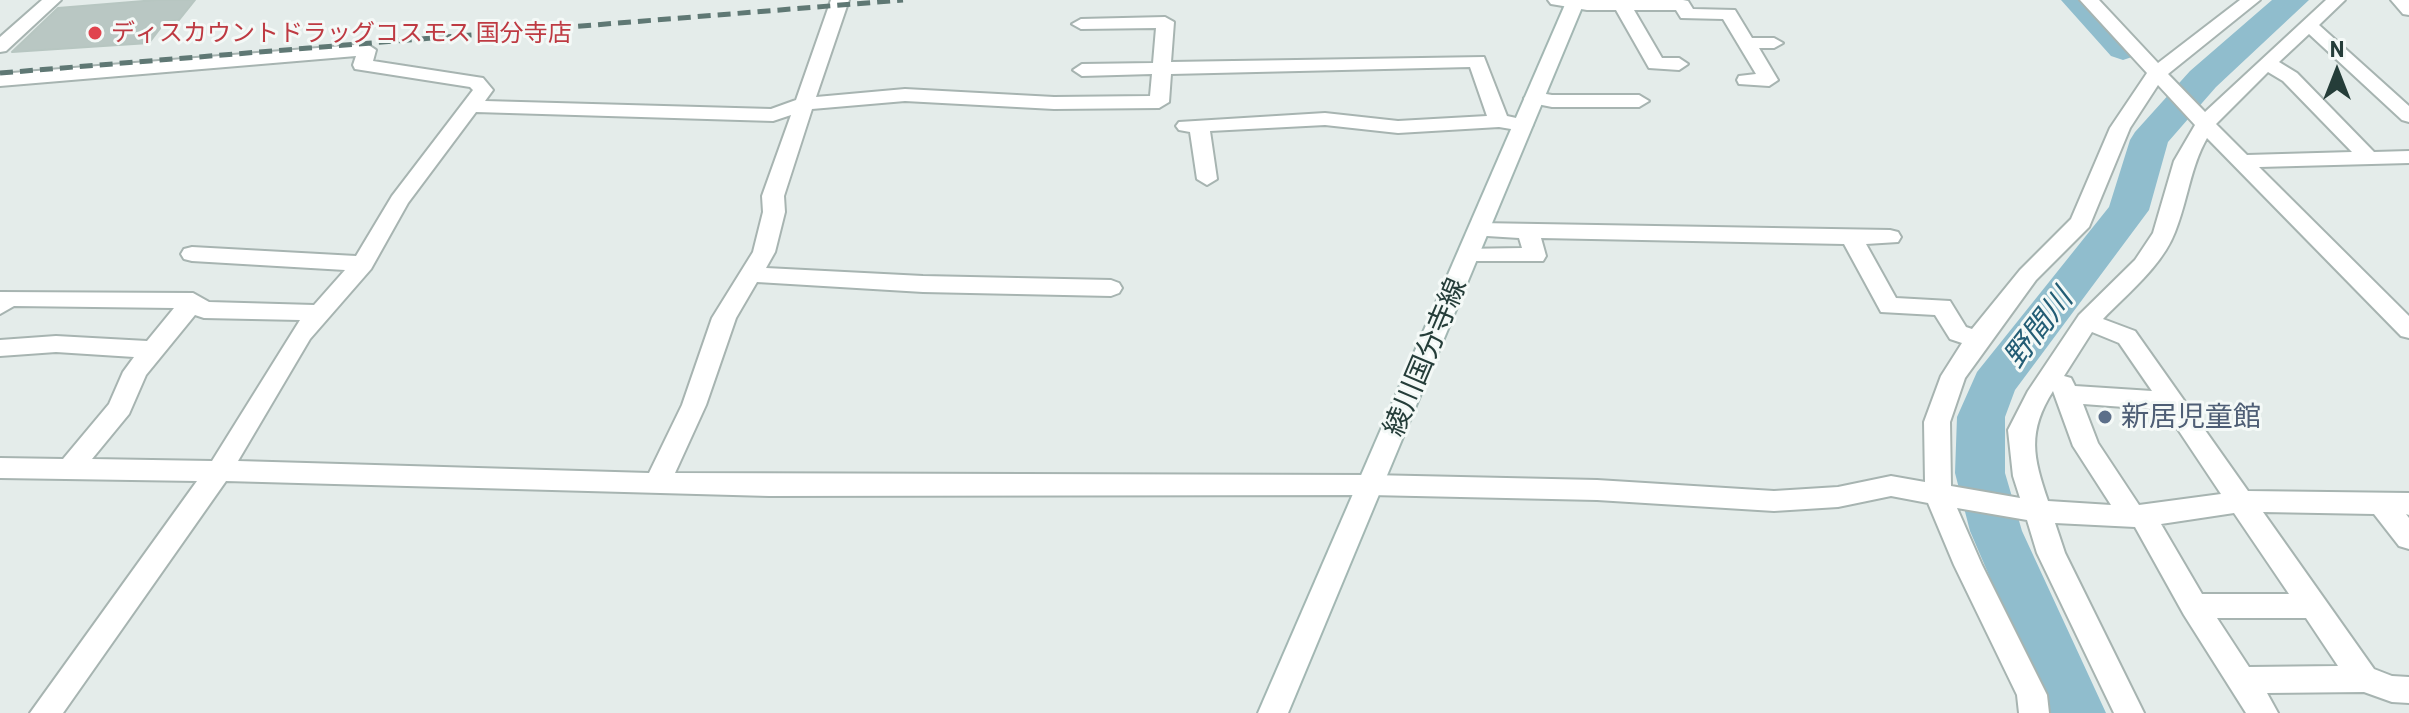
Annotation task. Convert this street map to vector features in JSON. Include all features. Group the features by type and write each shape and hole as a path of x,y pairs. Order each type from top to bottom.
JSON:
{"street":[{"path":"0,47 52,0"},
{"path":"658,482 694,405 724,318 764,252 774,212 773,196 840,0"},
{"path":"2089,0 2203,123 2409,330"},
{"path":"2034,713 2032,695 1968,565 1945,495 1937,422 1953,376 1977,340 2028,275 2081,222 2120,128 2159,75 2251,0"},
{"path":"2129,713 2118,686 2076,609 2033,511 2021,430 2037,397 2061,383 2087,321 2143,265 2164,234 2184,161 2203,123 2336,0"},
{"path":"2400,0 2409,10"},
{"path":"1569,1 1682,5 1687,14 1729,14 1769,80 1746,80"},
{"name":"綾川国分寺線","path":"1273,713 1479,230 1511,123 1534,98 1569,1"},
{"path":"1622,5 1656,64 1679,64"},
{"path":"471,106 773,115 802,104 905,95 1054,103 1159,102 1164,68 1165,22 1081,24"},
{"path":"2309,25 2409,116"},
{"path":"1724,47 1774,43"},
{"path":"0,80 367,50 362,65 476,82 483,90 399,201 363,264 302,333 219,471 45,713"},
{"path":"1082,70 1477,61 1511,123 1398,127 1325,119 1192,126 1207,179"},
{"path":"2267,63 2290,77 2369,158"},
{"path":"1534,98 1552,101 1639,101"},
{"path":"2241,161 2409,157"},
{"path":"1479,230 1890,237"},
{"path":"1469,254 1538,265 1528,232"},
{"path":"1851,237 1889,306 1942,307 1958,333 1977,340"},
{"path":"192,254 363,264"},
{"path":"749,274 923,284 1111,288"},
{"path":"0,306 8,298 193,301 204,310 320,313"},
{"path":"70,468 120,408 135,372 193,301"},
{"path":"2087,321 2127,337 2364,679"},
{"path":"0,348 56,344 153,350"},
{"path":"2061,383 2174,402"},
{"path":"2061,383 2086,446 2137,516 2263,713"},
{"path":"0,468 769,486 1370,485 1597,490 1774,501 1838,497 1891,486 2033,511 2088,516 2137,516 2243,501 2396,504 2409,538"},
{"path":"2194,606 2316,606"},
{"path":"2241,680 2364,679 2392,689 2409,690"}],"building":[{"name":"ディスカウントドラッグコスモス 国分寺店","path":"195,0 179,20 165,22 149,43 12,52 58,8"}],"waterway":[{"path":"2078,0 2123,49"},
{"name":"野間川","path":"2077,713 1996,531 1980,473 1981,417 1994,384 2129,210 2149,140 2203,79 2292,0"}],"railway":[{"path":"0,73 903,0"}],"place":[{"name":"ディスカウントドラッグコスモス 国分寺店","path":"95,33"},
{"name":"新居児童館","path":"2105,417"}]}
